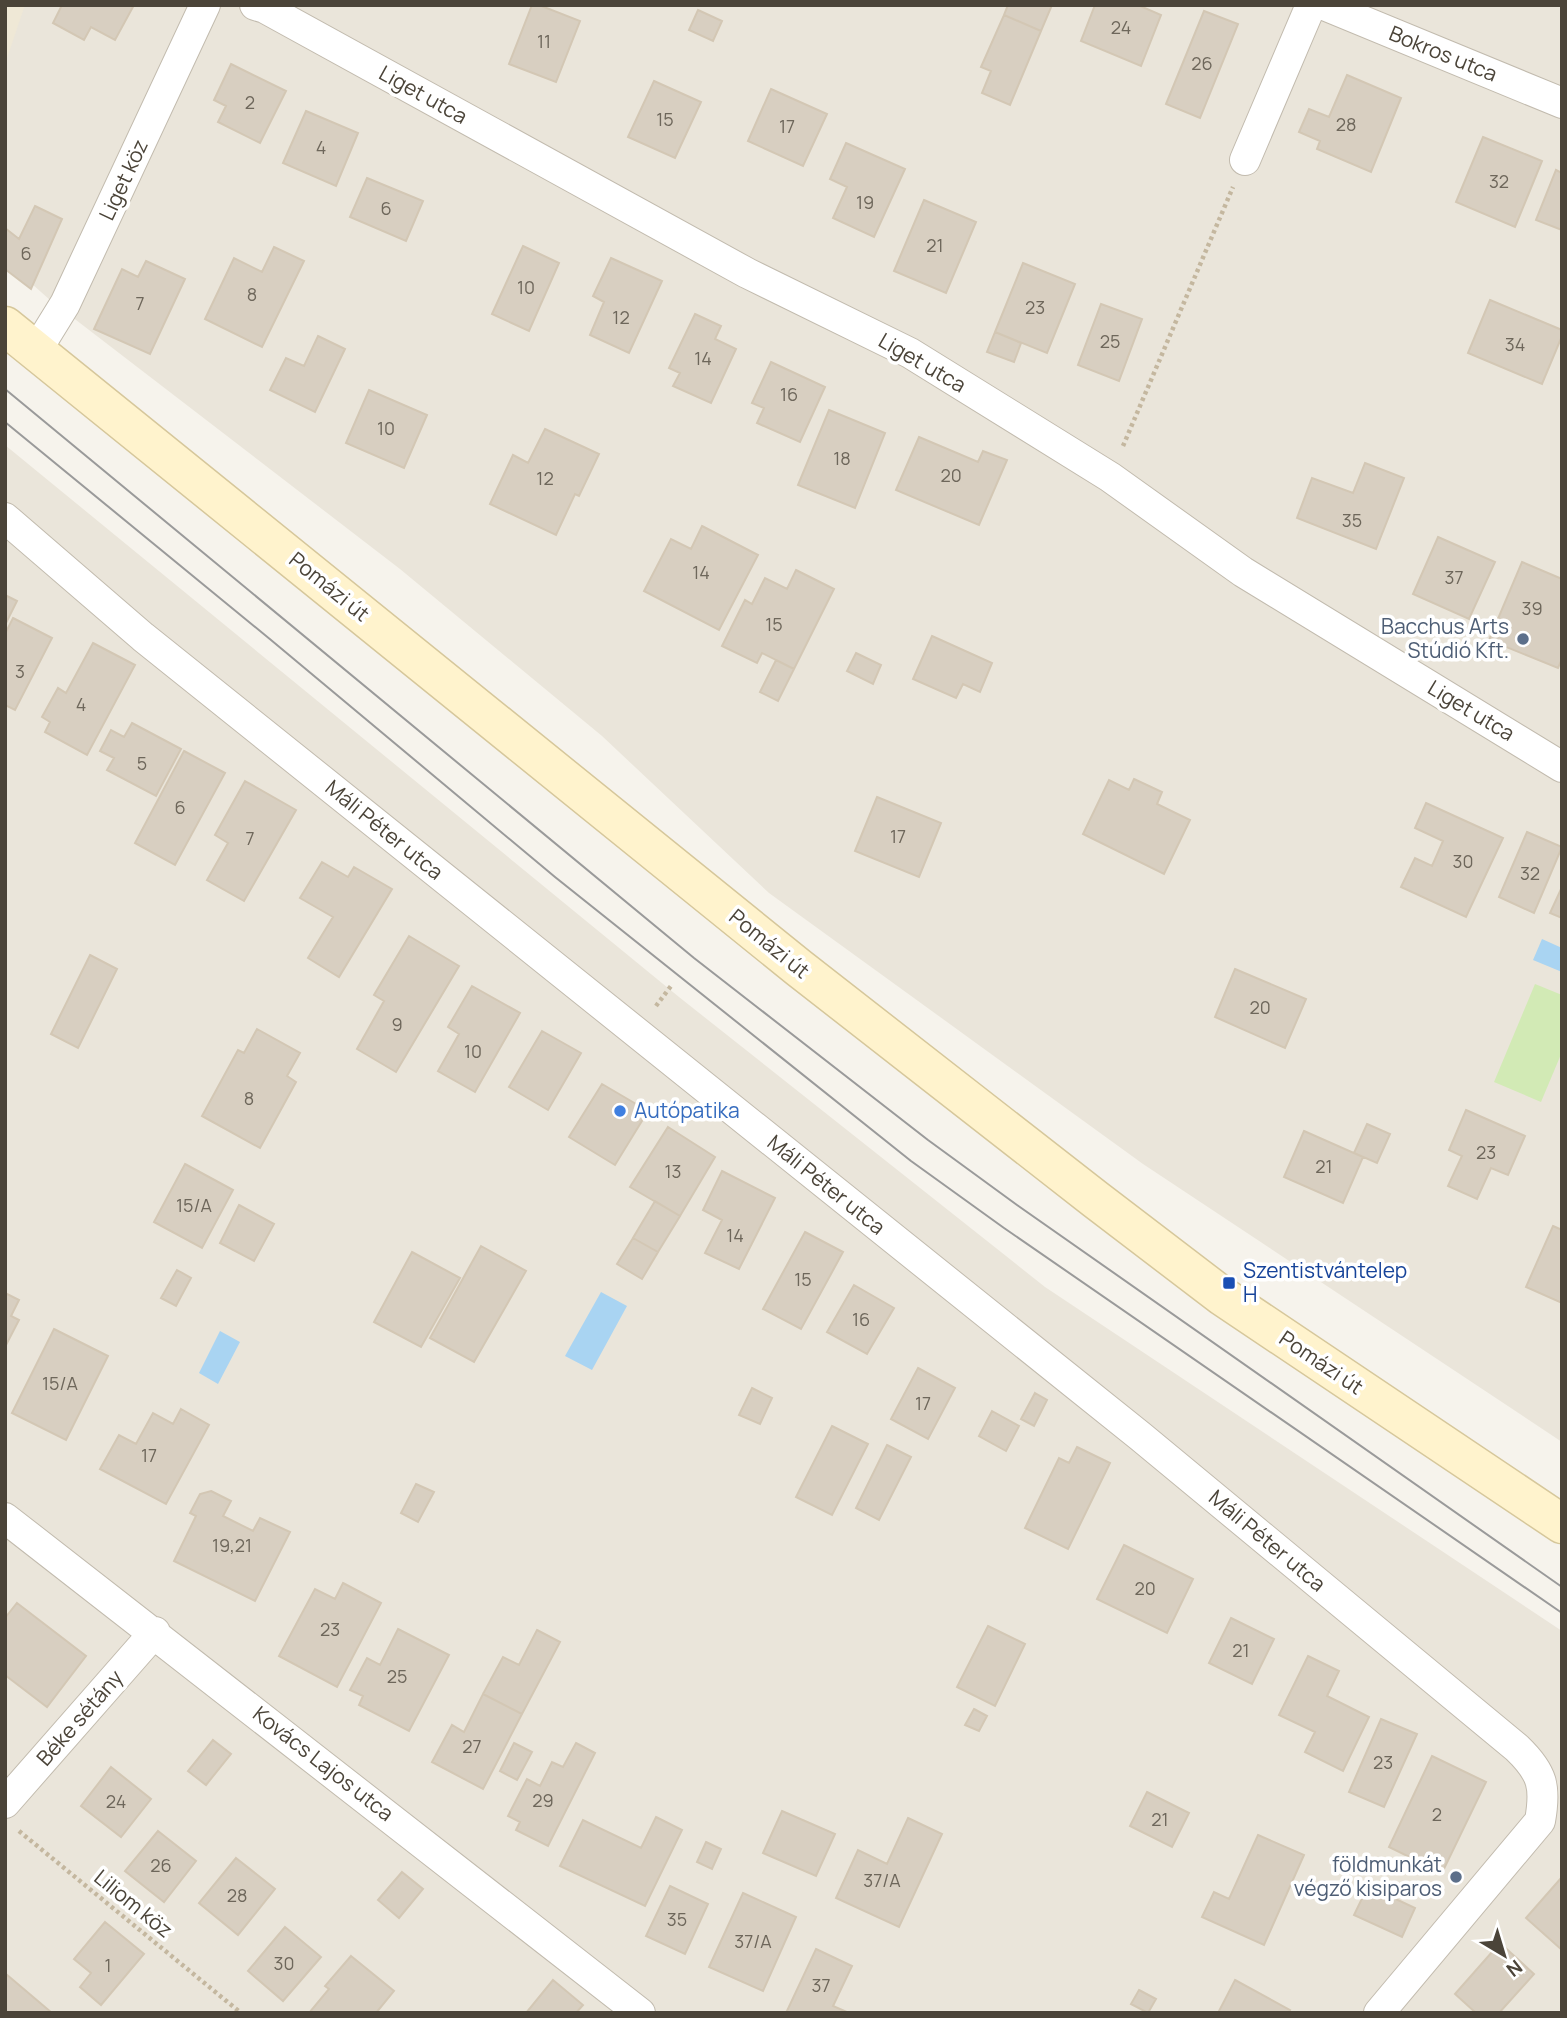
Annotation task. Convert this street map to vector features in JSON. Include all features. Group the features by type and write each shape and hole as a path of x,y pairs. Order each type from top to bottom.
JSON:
{"main road":[{"name":"Pomázi út","path":"5,326 799,968 1095,1199 1222,1296 1562,1524"}],"street":[{"name":"Liget köz","path":"36,351 65,304 205,5"},
{"name":"Liget utca","path":"255,5 265,8 747,273 910,353 1110,477 1243,572 1562,767"},
{"path":"1245,160 1311,5"},
{"name":"Bokros utca","path":"1324,5 1562,103"},
{"name":"Máli Péter utca","path":"5,518 143,637 1140,1436 1532,1762 1542,1781 1544,1799 1540,1821 1392,2008"},
{"name":"Kovács Lajos utca","path":"5,1518 155,1632 640,2013"},
{"name":"Béke sétány","path":"11,1816 155,1632"}],"path":[{"path":"1110,477 1245,160"},
{"name":"Liliom köz","path":"11,1816 241,2013"}],"shaded area":[{"path":"5,5 1562,5 1562,1442 1143,1164 769,893 602,736 400,569 50,300 5,260"},
{"path":"5,5 25,5 5,64"},
{"path":"5,445 679,997 1045,1287 1562,1631 1562,2013 5,2013"}],"green space":[{"path":"1535,984 1562,995 1562,1052 1541,1102 1494,1082"}],"water":[{"path":"1542,939 1562,948 1562,972 1533,960"},
{"path":"601,1292 627,1306 592,1370 565,1356"},
{"path":"220,1331 240,1342 218,1384 199,1373"}],"building":[{"path":"62,5 134,5 115,40 91,27 84,40 53,23"},
{"path":"532,5 539,5 580,21 556,82 509,64"},
{"path":"1008,5 1052,5 1041,31 1004,15"},
{"path":"1095,5 1138,5 1161,15 1141,66 1081,41"},
{"path":"698,10 722,21 713,41 689,30"},
{"path":"1204,11 1238,24 1200,118 1166,104"},
{"path":"1004,15 1041,31 1010,105 982,93 991,71 981,67"},
{"path":"231,64 286,91 260,143 218,122 226,106 214,100"},
{"path":"1347,75 1401,98 1371,172 1317,149 1320,141 1299,132 1309,109 1329,117"},
{"path":"654,81 701,102 675,158 628,137"},
{"path":"771,89 827,114 803,166 748,141"},
{"path":"306,111 358,133 336,186 283,163"},
{"path":"1483,137 1542,161 1515,227 1456,202"},
{"path":"846,143 905,169 874,237 833,218 847,187 830,179"},
{"path":"1556,170 1562,173 1562,230 1536,220"},
{"path":"367,178 423,201 406,241 350,217"},
{"path":"924,200 976,222 946,293 894,271"},
{"path":"35,206 62,219 31,289 5,269 5,228 19,239"},
{"path":"523,246 559,263 529,331 492,314"},
{"path":"274,247 304,261 262,347 205,319 234,258 262,272"},
{"path":"611,258 662,281 629,353 590,335 604,302 593,296"},
{"path":"146,261 185,279 150,354 94,329 122,269 138,277"},
{"path":"1023,263 1075,284 1047,353 995,332"},
{"path":"1490,300 1562,330 1542,384 1468,353"},
{"path":"1101,304 1142,319 1119,381 1078,365"},
{"path":"695,314 721,326 715,339 736,349 711,403 673,386 680,373 669,368"},
{"path":"995,332 1021,343 1014,362 987,352"},
{"path":"318,336 345,349 315,412 270,390 286,358 304,366"},
{"path":"771,362 825,387 800,442 757,423 764,408 752,403"},
{"path":"369,390 427,415 404,468 346,443"},
{"path":"829,410 885,433 855,508 798,485"},
{"path":"545,429 599,454 579,496 575,494 556,535 490,504 513,455 528,463"},
{"path":"919,437 978,462 983,451 1007,460 979,525 896,490"},
{"path":"1365,463 1404,478 1376,549 1297,518 1312,478 1353,493"},
{"path":"702,526 758,555 719,630 644,591 671,539 691,549"},
{"path":"1438,537 1495,562 1469,619 1413,594"},
{"path":"1522,562 1562,579 1562,659 1558,668 1489,640"},
{"path":"796,570 834,589 794,669 762,653 757,663 722,646 745,600 752,604 765,578 787,589"},
{"path":"5,595 17,601 5,625"},
{"path":"13,618 52,638 15,710 5,705 5,634"},
{"path":"932,636 992,663 980,692 963,684 956,698 913,679"},
{"path":"93,643 135,665 87,755 45,732 50,722 42,717 58,688 66,693"},
{"path":"856,653 881,665 873,684 847,671"},
{"path":"776,660 794,669 778,701 760,692"},
{"path":"132,723 181,749 156,796 107,770 114,758 100,751 111,730 124,737"},
{"path":"184,751 225,773 175,865 135,843"},
{"path":"1134,779 1162,792 1157,804 1190,820 1164,874 1083,834 1109,780 1129,790"},
{"path":"245,781 296,810 244,901 207,880 228,843 215,835"},
{"path":"877,797 941,823 919,877 855,851"},
{"path":"1426,803 1503,838 1466,917 1401,887 1415,858 1432,866 1443,841 1415,828"},
{"path":"1527,832 1562,847 1534,913 1499,897"},
{"path":"322,862 348,877 354,867 392,889 339,977 308,958 333,917 300,898"},
{"path":"1562,887 1562,918 1550,913"},
{"path":"409,936 459,966 396,1072 357,1049 384,1001 374,995"},
{"path":"90,955 117,969 78,1048 51,1034"},
{"path":"1235,969 1306,999 1285,1048 1215,1017"},
{"path":"472,986 520,1013 475,1092 438,1071 459,1034 448,1027"},
{"path":"257,1029 300,1053 287,1076 296,1082 260,1148 202,1116 238,1050 244,1053"},
{"path":"542,1031 581,1053 548,1110 509,1087"},
{"path":"602,1084 648,1111 615,1165 569,1137"},
{"path":"1466,1110 1525,1136 1508,1175 1491,1168 1477,1199 1448,1186 1462,1156 1449,1150"},
{"path":"1367,1124 1390,1134 1377,1163 1354,1153"},
{"path":"668,1127 715,1157 680,1216 630,1187"},
{"path":"1304,1131 1363,1157 1343,1203 1284,1177"},
{"path":"185,1164 233,1190 202,1248 154,1222"},
{"path":"722,1171 775,1198 739,1269 705,1253 722,1220 703,1210"},
{"path":"655,1201 680,1216 658,1252 633,1238"},
{"path":"239,1205 274,1224 254,1261 220,1243"},
{"path":"1553,1226 1562,1230 1562,1303 1526,1287"},
{"path":"805,1232 843,1252 801,1329 763,1309"},
{"path":"633,1238 658,1252 642,1279 617,1264"},
{"path":"481,1246 526,1271 474,1362 430,1338"},
{"path":"412,1252 460,1278 421,1347 374,1322"},
{"path":"177,1270 191,1278 176,1306 161,1298"},
{"path":"854,1285 894,1308 867,1354 827,1332"},
{"path":"5,1293 19,1300 11,1316 19,1320 5,1347"},
{"path":"54,1329 108,1356 66,1440 12,1413"},
{"path":"918,1368 955,1388 928,1439 891,1419"},
{"path":"752,1388 772,1398 760,1424 739,1415"},
{"path":"1035,1393 1047,1400 1034,1426 1021,1419"},
{"path":"181,1409 209,1425 166,1504 100,1469 119,1435 136,1444 153,1413 173,1424"},
{"path":"992,1411 1019,1426 1006,1451 979,1436"},
{"path":"832,1426 868,1444 832,1515 796,1497"},
{"path":"887,1445 911,1457 879,1520 856,1508"},
{"path":"1077,1447 1110,1463 1068,1549 1025,1528 1059,1458 1069,1463"},
{"path":"416,1484 434,1492 418,1522 401,1513"},
{"path":"211,1491 231,1501 223,1516 253,1531 260,1518 290,1532 255,1601 174,1561 196,1516 190,1513 200,1494"},
{"path":"1124,1545 1193,1579 1167,1633 1097,1599"},
{"path":"343,1583 381,1603 337,1687 279,1656 315,1589 335,1599"},
{"path":"17,1603 86,1656 47,1707 5,1675 5,1618"},
{"path":"1231,1618 1274,1639 1252,1684 1209,1663"},
{"path":"988,1626 1025,1644 995,1706 957,1687"},
{"path":"398,1629 449,1655 409,1731 359,1705 363,1696 350,1690 367,1658 380,1665"},
{"path":"537,1630 560,1642 522,1714 483,1694 503,1657 519,1665"},
{"path":"1308,1656 1339,1671 1327,1696 1369,1717 1343,1771 1305,1752 1315,1732 1279,1715"},
{"path":"483,1694 522,1714 483,1789 432,1762 452,1725 464,1732"},
{"path":"974,1709 987,1716 979,1731 965,1725"},
{"path":"1381,1719 1417,1734 1384,1807 1349,1792"},
{"path":"213,1740 231,1754 206,1785 188,1771"},
{"path":"514,1743 532,1752 517,1780 500,1771"},
{"path":"576,1743 595,1753 548,1846 516,1830 520,1822 508,1816 527,1779 540,1786 552,1762 563,1767"},
{"path":"1432,1756 1486,1782 1442,1873 1389,1847"},
{"path":"111,1767 151,1799 121,1837 81,1806"},
{"path":"1147,1792 1189,1813 1172,1847 1130,1826"},
{"path":"782,1811 835,1834 816,1876 763,1853"},
{"path":"656,1817 682,1830 645,1906 560,1866 583,1820 641,1848"},
{"path":"908,1818 942,1834 899,1927 836,1898 858,1850 887,1864"},
{"path":"158,1831 196,1861 164,1902 125,1871"},
{"path":"1258,1835 1304,1855 1264,1945 1202,1917 1214,1892 1229,1899"},
{"path":"706,1842 721,1849 712,1869 697,1862"},
{"path":"236,1858 275,1889 238,1935 199,1903"},
{"path":"402,1872 423,1889 399,1918 378,1900"},
{"path":"1562,1877 1562,1950 1526,1918"},
{"path":"670,1886 708,1904 685,1954 646,1936"},
{"path":"1368,1886 1415,1908 1402,1937 1354,1915"},
{"path":"743,1893 796,1917 763,1991 709,1967"},
{"path":"105,1922 144,1954 101,2005 80,1987 91,1973 74,1959"},
{"path":"285,1927 321,1957 283,2001 248,1971"},
{"path":"1500,1943 1534,1974 1499,2013 1476,2013 1455,1994"},
{"path":"816,1949 852,1966 833,2006 849,2013 786,2013"},
{"path":"351,1956 394,1991 376,2013 309,2013 329,1989 325,1986"},
{"path":"6,1974 52,2013 5,2013"},
{"path":"553,1980 583,2005 576,2013 526,2013"},
{"path":"1235,1980 1290,2010 1288,2013 1218,2013"},
{"path":"1139,1990 1156,1999 1148,2013 1131,2004"}],"tram line":[{"path":"5,389 694,958 928,1140 1562,1587"},
{"path":"5,422 555,877 911,1161 1562,1613"}],"place":[{"name":"Bacchus Arts Stúdió Kft.","path":"1523,639"},
{"name":"Autópatika","path":"620,1111"},
{"name":"Szentistvántelep H","path":"1229,1283"},
{"name":"földmunkát végző kisiparos","path":"1456,1877"}]}
